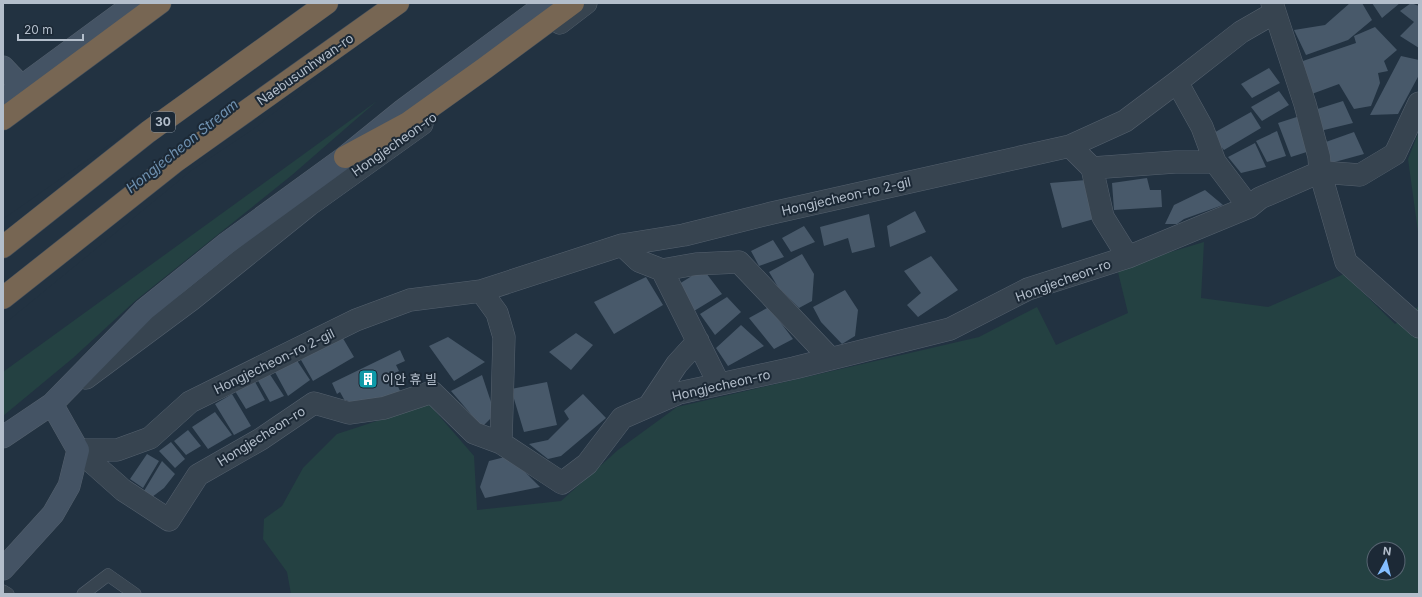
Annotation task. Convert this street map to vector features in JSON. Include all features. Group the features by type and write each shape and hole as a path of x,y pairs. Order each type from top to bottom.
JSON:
{"highway":[{"path":"3,119 160,3"},
{"name":"30","path":"3,247 148,132 327,3"},
{"name":"Naebusunhwan-ro","path":"3,298 176,161 398,3"},
{"path":"345,157 408,123 573,3"}],"street":[{"path":"3,100 135,3"},
{"name":"Hongjecheon-ro","path":"52,404 144,310 227,243 345,157 403,110 547,3"},
{"name":"Hongjecheon-ro","path":"3,437 52,404 191,300 309,205 528,48 586,3"},
{"path":"1273,8 1305,104 1319,157 1320,172 1346,262 1419,327"},
{"name":"Hongjecheon-ro 2-gil","path":"78,450 117,450 150,438 190,402 356,320 410,300 481,291 622,245 684,234 1070,146 1125,121 1273,8"},
{"path":"3,68 22,87"},
{"path":"1177,82 1202,127 1215,162 1249,207"},
{"name":"Hongjecheon-ro","path":"52,404 78,450 123,490 169,520 198,475 261,438 314,403 349,413 384,408 432,392 474,433 501,443 562,483 587,464 622,418 679,393 831,360 950,330 1028,290 1128,257 1249,207 1260,198 1320,172 1360,175 1395,154 1419,103"},
{"path":"1070,146 1092,168 1103,217 1128,257"},
{"path":"1092,168 1175,162 1215,162"},
{"path":"622,245 639,261 662,270 696,264 739,262 831,360"},
{"path":"662,270 719,384"},
{"path":"481,291 497,313 504,337 501,443"},
{"path":"649,406 677,364 698,341"},
{"path":"3,569 53,514 69,486 78,450"}],"lane":[{"path":"83,594 108,575 136,594"},
{"path":"3,591 8,594"}],"green space":[{"path":"377,101 292,175 135,301 73,358 3,416 3,372"},
{"path":"1419,131 1419,239 1408,159"},
{"path":"1204,242 1201,298 1268,307 1344,274 1395,324 1419,306 1419,594 291,594 287,572 263,539 264,519 282,506 303,468 337,434 429,404 474,456 477,510 561,501 618,450 677,407 979,337 1037,307 1056,345 1128,313 1117,268"}],"pier":[{"path":"312,3 413,3 252,130 192,170 3,325 3,219"}],"building":[{"path":"1350,3 1362,3 1372,20 1348,40 1306,55 1294,30 1325,25"},
{"path":"1372,3 1400,3 1382,18"},
{"path":"1411,3 1419,6 1419,48 1400,36 1414,22 1400,11"},
{"path":"1375,27 1397,50 1384,61 1388,71 1378,73 1380,83 1371,106 1354,109 1339,84 1309,95 1297,63 1356,43 1354,36"},
{"path":"1401,56 1419,60 1419,75 1398,114 1370,115"},
{"path":"1269,68 1280,83 1252,98 1241,84"},
{"path":"1279,91 1289,105 1262,121 1251,107"},
{"path":"1343,101 1353,123 1320,131 1311,111"},
{"path":"1251,112 1261,128 1224,150 1210,135"},
{"path":"1303,115 1313,150 1291,157 1278,123"},
{"path":"1277,131 1286,156 1267,162 1256,141"},
{"path":"1354,132 1364,154 1331,163 1323,143"},
{"path":"1255,143 1266,167 1241,173 1228,157"},
{"path":"1147,178 1150,190 1161,190 1162,207 1114,210 1112,183"},
{"path":"1086,180 1094,219 1062,228 1050,183"},
{"path":"1205,190 1223,205 1184,219 1177,224 1165,224 1174,205"},
{"path":"915,211 926,232 890,247 887,226"},
{"path":"869,214 875,247 852,253 848,238 824,246 820,227"},
{"path":"804,226 815,242 791,252 782,238"},
{"path":"773,240 784,257 759,266 751,251"},
{"path":"802,254 814,274 812,301 799,308 778,287 769,272"},
{"path":"931,256 958,290 918,317 907,305 921,293 904,271"},
{"path":"703,269 722,294 694,311 679,284"},
{"path":"646,277 663,305 614,334 594,302"},
{"path":"845,290 858,310 855,336 842,344 821,322 813,307"},
{"path":"727,297 741,312 715,335 700,314"},
{"path":"769,307 793,339 774,349 749,318"},
{"path":"741,325 764,346 728,366 716,348"},
{"path":"576,333 593,345 571,370 549,352"},
{"path":"341,335 354,357 313,381 301,360"},
{"path":"448,337 485,362 454,381 429,346"},
{"name":"이안 휴 빌","path":"400,350 405,361 396,365 399,371 392,374 401,393 378,404 375,398 355,407 349,404 347,400 345,401 340,392 337,394 332,383"},
{"path":"296,359 310,380 288,396 275,372"},
{"path":"269,373 284,396 270,402 257,379"},
{"path":"482,375 495,414 482,427 451,391"},
{"path":"254,380 265,400 246,409 235,391"},
{"path":"547,382 557,425 524,432 511,389"},
{"path":"232,394 251,426 234,435 215,404"},
{"path":"583,394 606,418 561,456 548,459 529,444 548,440 569,419 564,411"},
{"path":"215,412 232,435 208,449 192,427"},
{"path":"188,430 201,446 186,455 174,441"},
{"path":"171,442 185,459 175,468 159,451"},
{"path":"147,454 159,461 143,488 130,479"},
{"path":"509,456 540,487 485,498 480,487 489,461"},
{"path":"162,461 175,474 164,488 152,497 144,491"}],"place":[{"name":"이안 휴 빌","path":"368,379"}],"water label":[{"name":"Hongjecheon Stream","path":"182,146"}]}
